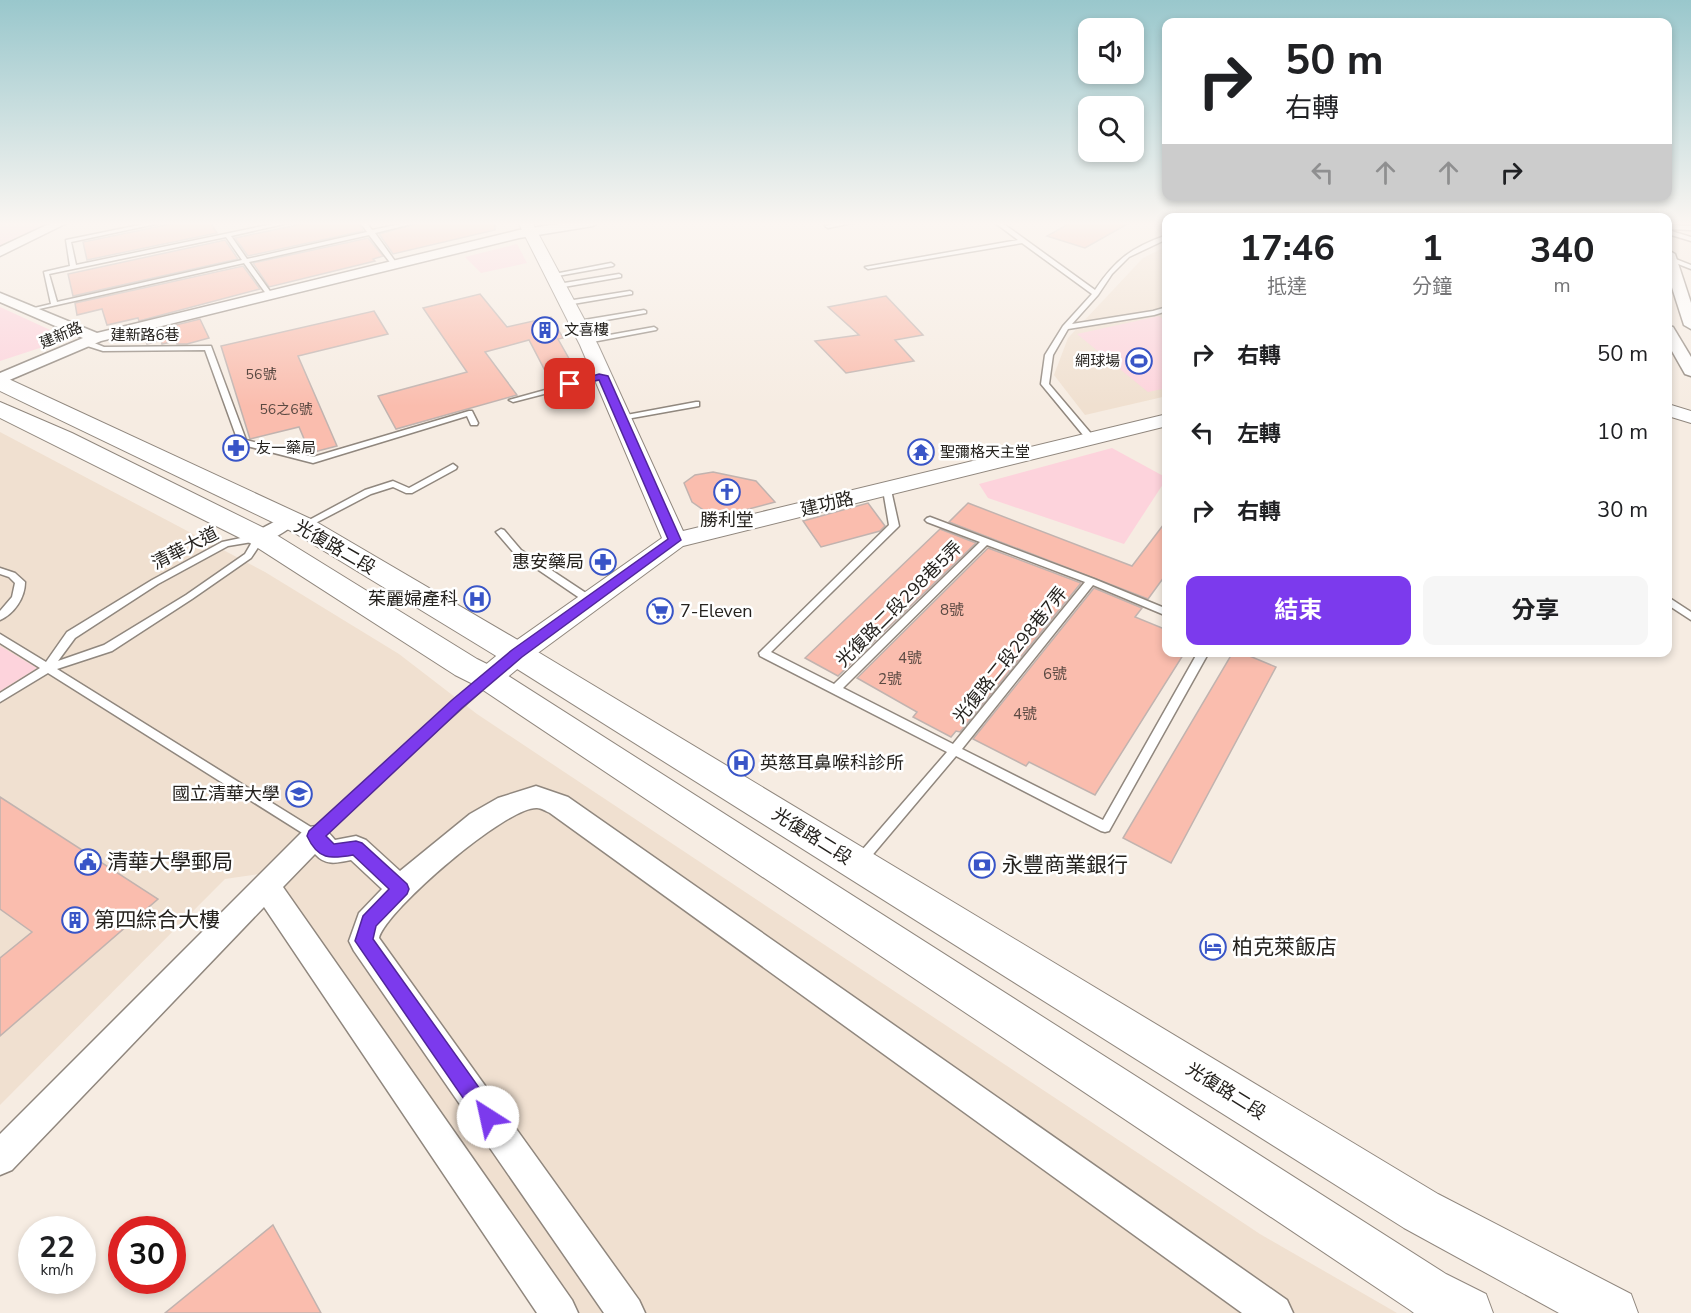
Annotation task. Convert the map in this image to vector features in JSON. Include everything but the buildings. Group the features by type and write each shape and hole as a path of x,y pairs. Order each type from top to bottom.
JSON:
{"main road":[{"name":"光復路二段","path":"0,381 296,523 503,666 1408,1279 1467,1313"},
{"name":"光復路二段","path":"0,409 63,438 260,537 466,667 503,666 858,864 1421,1211 1612,1313"}],"street":[{"name":"建新路","path":"0,381 90,340 313,283"},
{"path":"557,283 603,376 675,540"},
{"path":"1679,283 1690,316"},
{"path":"0,297 32,310 90,340"},
{"path":"1672,337 1691,371"},
{"path":"1672,411 1691,417"},
{"name":"建功路","path":"503,666 675,540 1162,421"},
{"path":"260,537 296,523"},
{"path":"626,1313 364,941 369,922 400,888 479,822 507,806 536,797 559,805 1274,1313"},
{"path":"0,1158 315,836 330,852 356,848 400,888"},
{"path":"266,886 559,1313"}],"lane":[{"path":"49,283 54,304"},
{"path":"32,310 146,283"},
{"path":"261,283 268,294"},
{"path":"1081,283 1096,294"},
{"path":"1091,438 1045,384 1049,355 1065,327 1103,283"},
{"path":"567,303 630,293"},
{"path":"1065,327 1162,311"},
{"path":"582,332 644,312"},
{"path":"582,332 654,329"},
{"name":"建新路6巷","path":"90,340 103,349 208,348 242,442 313,460 469,413 474,423"},
{"path":"513,400 603,376"},
{"path":"621,418 696,404"},
{"path":"296,523 368,492 393,484 409,491 453,466"},
{"path":"887,490 894,526 764,653 1105,826 1201,657"},
{"path":"930,520 1091,581 1162,611"},
{"path":"501,532 518,552 591,601"},
{"name":"清華大道","path":"48,668 71,635 155,582 225,544 260,537"},
{"name":"清華大道","path":"0,699 48,668 108,648 248,556 260,537"},
{"name":"光復路二段298巷5弄","path":"835,689 985,542"},
{"path":"0,571 12,575 20,582 20,592 14,603 0,617"},
{"name":"光復路二段298巷7弄","path":"858,864 955,750 1091,581"},
{"path":"1672,603 1691,617"},
{"path":"0,638 315,836 387,768 503,666"}],"shaded area":[{"path":"1119,283 1162,283 1162,397 1085,415 1054,375 1068,338"},
{"path":"0,307 59,334 52,344 0,361"},
{"name":"網球場","path":"1159,316 1162,318 1162,389 1148,392 1077,334"},
{"name":"國立清華大學","path":"0,432 265,572 399,654 477,714 1260,1234 1397,1313 575,1313 271,882 259,874 225,879 0,1105"},
{"path":"1112,448 1162,475 1162,486 1124,544 988,498 979,484"},
{"path":"0,646 37,668 0,691"}],"place":[{"name":"文喜樓","path":"545,330"},
{"name":"網球場","path":"1139,361"},
{"name":"友一藥局","path":"236,448"},
{"name":"聖彌格天主堂","path":"921,452"},
{"name":"勝利堂","path":"727,492"},
{"name":"惠安藥局","path":"603,562"},
{"name":"茱麗婦產科","path":"477,599"},
{"name":"7-Eleven","path":"660,611"},
{"name":"英慈耳鼻喉科診所","path":"741,763"},
{"name":"國立清華大學","path":"299,794"},
{"name":"清華大學郵局","path":"88,862"},
{"name":"永豐商業銀行","path":"982,865"},
{"name":"第四綜合大樓","path":"75,920"},
{"name":"柏克萊飯店","path":"1213,947"}],"route":[{"path":"488,1117 364,941 369,922 401,889 356,848 330,852 315,836 457,704 517,654 675,540 603,376 570,384"}]}
